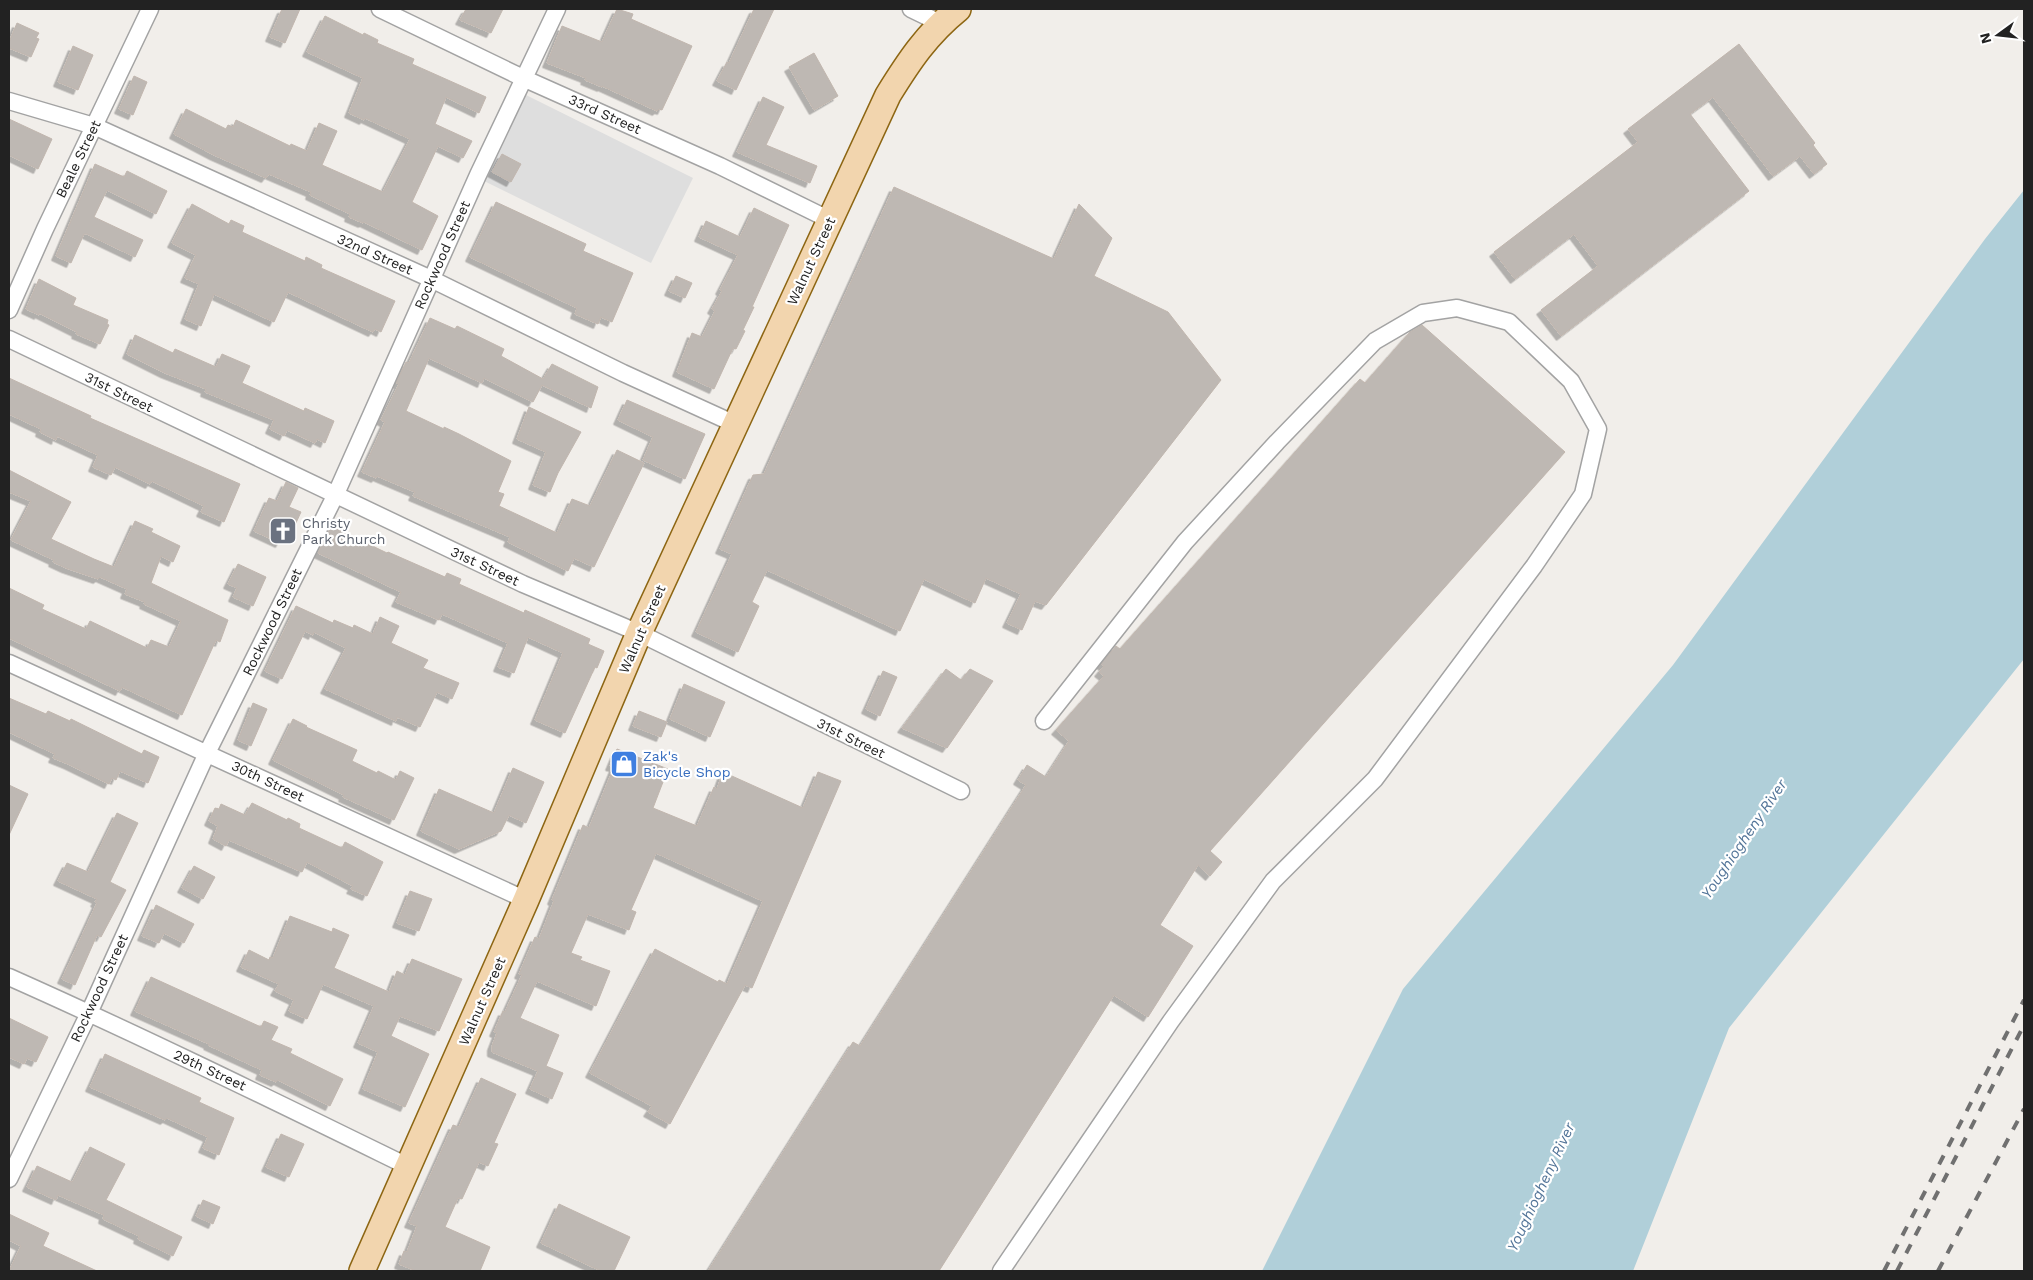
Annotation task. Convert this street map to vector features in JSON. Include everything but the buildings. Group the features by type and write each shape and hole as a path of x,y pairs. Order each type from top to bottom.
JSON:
{"main road":[{"name":"Walnut Street","path":"362,1271 526,900 639,633 888,95 914,54 949,16"}],"street":[{"name":"Beale Street","path":"9,310 45,229 150,9"},
{"name":"33rd Street","path":"380,9 523,78 720,166 830,220"},
{"name":"Rockwood Street","path":"9,1179 88,1013 206,753 335,496 431,279 556,9"},
{"path":"911,9 949,16"},
{"name":"32nd Street","path":"9,101 94,126 431,279 622,373 735,424"},
{"path":"1001,1271 1171,1021 1273,881 1375,778 1534,566 1583,494 1598,429 1571,381 1509,322 1457,308 1423,313 1375,341 1277,442 1185,542 1044,722"},
{"name":"31st Street","path":"9,339 523,584 639,633 961,791"},
{"name":"30th Street","path":"9,663 526,900"},
{"name":"29th Street","path":"9,977 409,1167"}],"shaded area":[{"path":"522,93 693,178 651,263 480,179"}],"water":[{"name":"Youghiogheny River","path":"2024,190 2024,659 1729,1028 1633,1271 1262,1271 1403,989 1673,665 1985,239"}],"railway":[{"path":"1884,1271 2024,1000"},
{"path":"1897,1271 2024,1025"},
{"path":"1938,1271 2024,1109"}],"place":[{"name":"Christy Park Church","path":"283,531"},
{"name":"Zak's Bicycle Shop","path":"624,764"}]}
